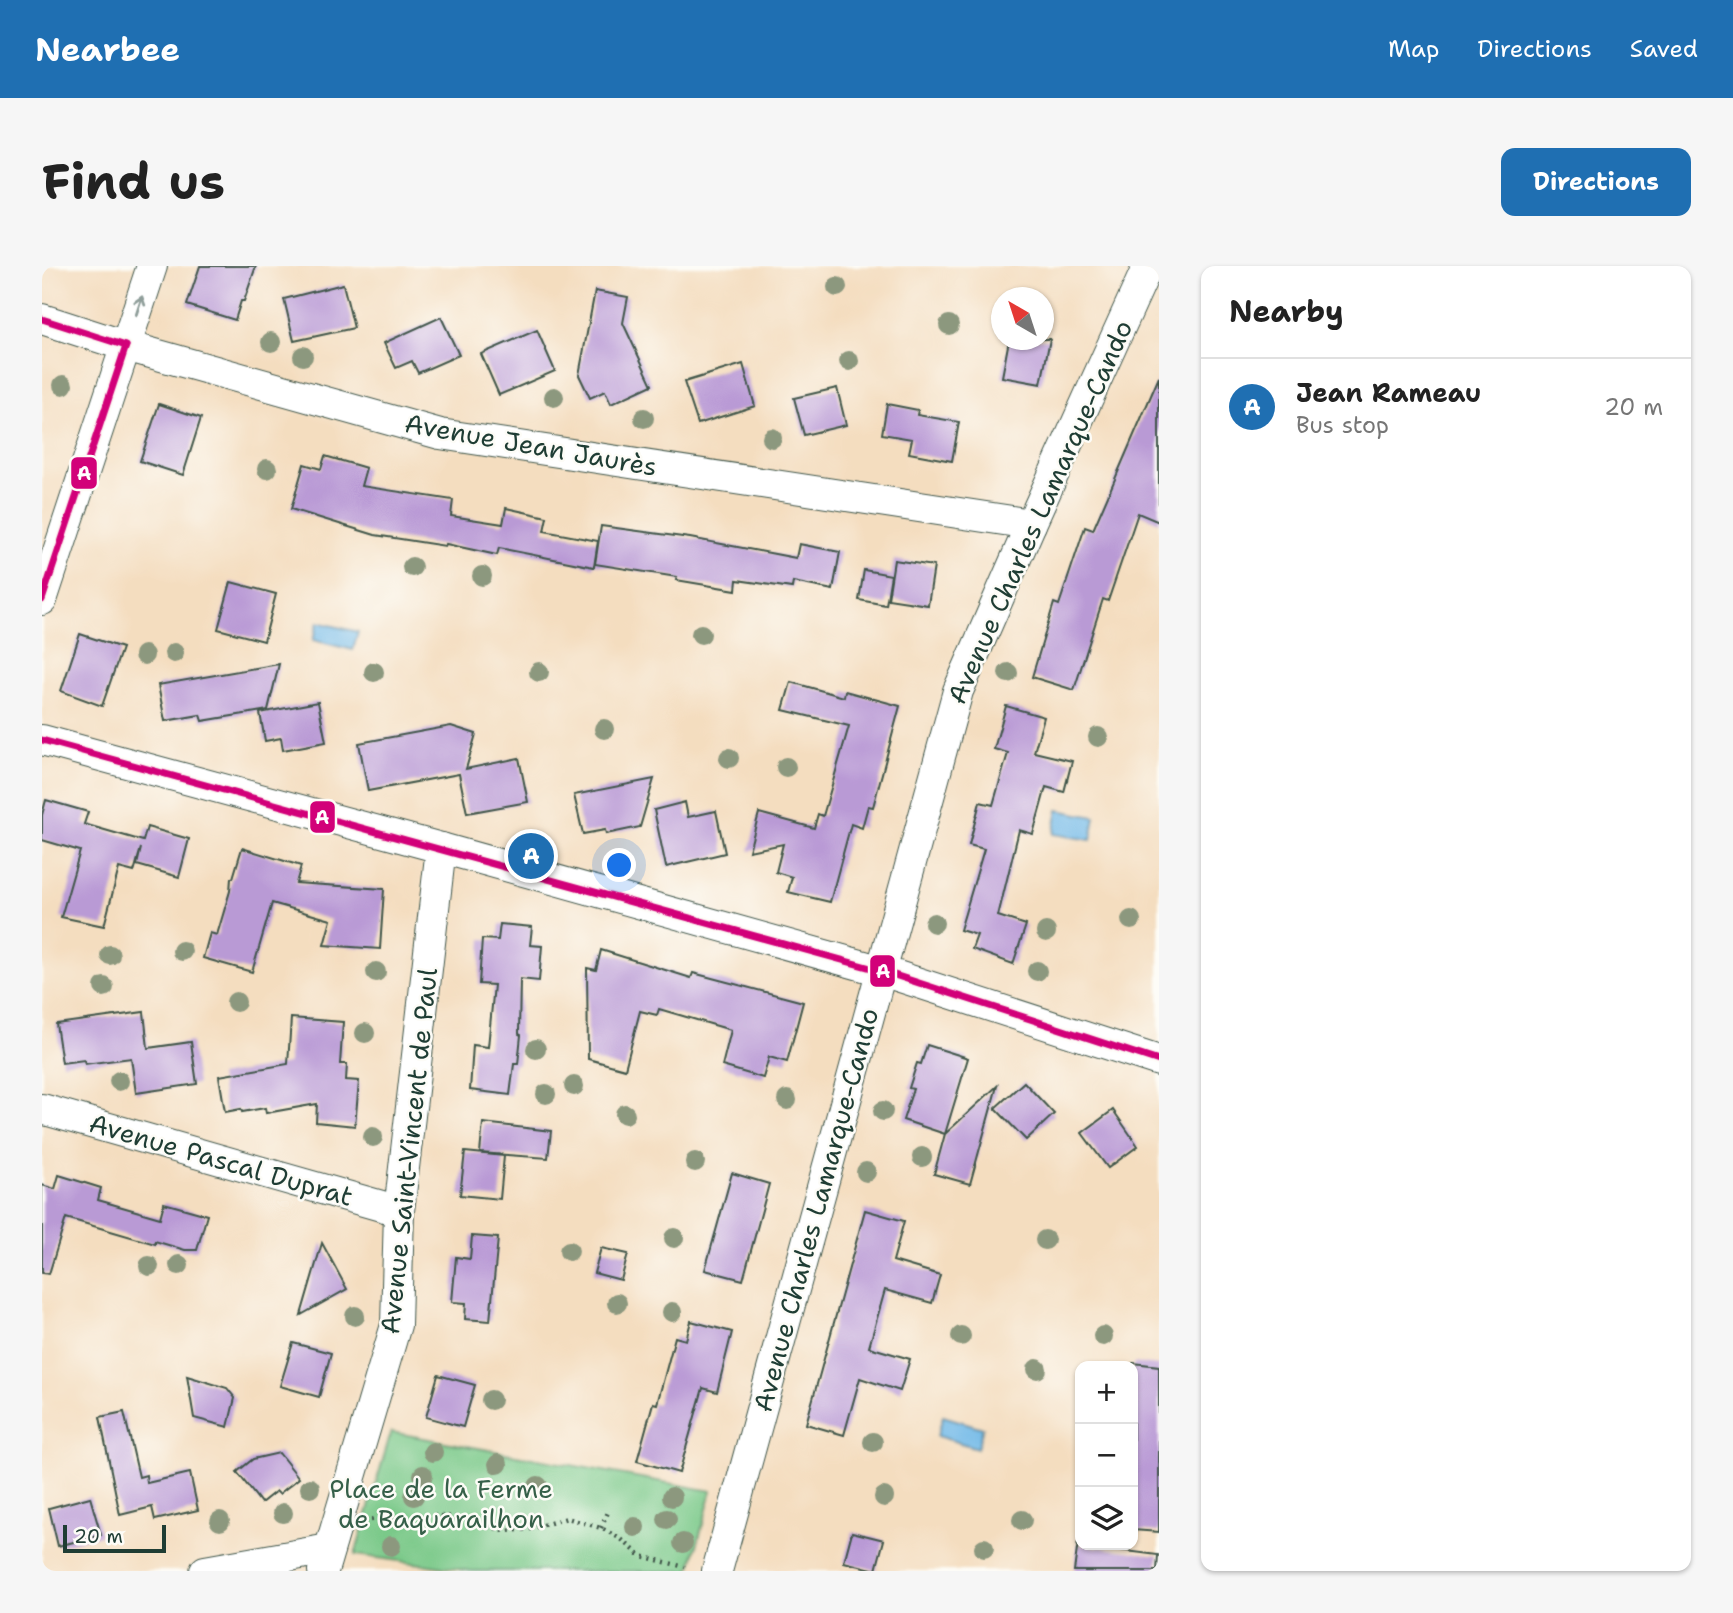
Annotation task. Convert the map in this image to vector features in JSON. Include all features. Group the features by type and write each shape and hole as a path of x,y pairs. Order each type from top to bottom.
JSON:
{"street":[{"path":"42,600 152,266"},
{"name":"Avenue Charles Lamarque-Cando","path":"717,1570 958,691 1149,266"},
{"name":"Avenue Jean Jaurès","path":"42,319 126,346 440,435 1031,524"},
{"path":"42,740 882,971 1159,1062"},
{"name":"Avenue Saint-Vincent de Paul","path":"326,1560 396,1325 399,1211 442,848"},
{"name":"Avenue Pascal Duprat","path":"42,1109 399,1211"},
{"path":"205,1571 326,1560"}],"path":[{"path":"601,1528 609,1510"},
{"path":"339,1517 378,1521 425,1515 506,1531 530,1529 568,1518 601,1528 621,1539 641,1556 677,1566 717,1570"}],"green space":[{"name":"Place de la Ferme de Baquarailhon","path":"391,1432 712,1491 690,1571 472,1571 355,1555"}],"water":[{"path":"318,622 358,632 353,650 313,640"},
{"path":"1058,810 1095,817 1091,840 1053,834"},
{"path":"943,1416 983,1428 977,1448 937,1436"}],"building":[{"path":"200,266 256,266 235,320 187,305"},
{"path":"343,284 354,328 294,341 284,299"},
{"path":"595,291 628,297 623,323 652,385 611,404 605,391 590,398 579,375"},
{"path":"441,317 459,355 418,373 412,361 396,368 384,343"},
{"path":"537,330 555,371 499,395 481,354"},
{"path":"1007,350 1048,350 1041,384 1002,377"},
{"path":"743,364 755,406 698,424 684,382"},
{"path":"1159,377 1159,522 1138,513 1108,601 1103,599 1074,690 1032,677 1054,603 1059,605 1085,527 1093,530"},
{"path":"837,388 846,425 804,435 794,398"},
{"path":"159,404 201,418 183,475 140,461"},
{"path":"887,404 918,410 917,415 959,422 952,461 909,453 912,439 882,434"},
{"path":"325,456 366,468 361,486 453,500 451,516 503,524 506,508 547,517 544,531 598,541 594,567 499,548 497,555 446,544 445,546 375,535 291,509 304,464 321,469"},
{"path":"601,526 690,538 796,558 799,544 840,552 833,590 793,582 792,588 737,580 736,590 595,564"},
{"path":"894,560 934,566 928,605 888,599"},
{"path":"864,570 891,575 886,605 859,600"},
{"path":"231,582 276,594 264,641 218,629"},
{"path":"80,634 122,648 102,706 61,691"},
{"path":"279,664 268,710 202,721 200,715 165,721 158,685"},
{"path":"791,682 844,697 845,691 900,706 873,807 868,806 862,828 851,824 830,902 788,892 792,877 776,872 783,844 749,851 759,813 814,828 818,814 823,816 849,726 783,710"},
{"path":"318,702 326,742 283,750 281,738 265,741 260,713"},
{"path":"1006,706 1044,717 1034,752 1072,761 1064,792 1046,787 1033,834 1019,830 998,916 1026,925 1013,964 972,949 977,935 960,930 984,849 969,845 980,802 993,805 1008,753 994,749"},
{"path":"451,726 476,734 466,769 519,758 528,802 467,813 459,774 368,791 359,743"},
{"path":"654,779 640,827 606,834 605,830 583,834 574,795"},
{"path":"46,800 88,812 84,824 143,841 147,827 189,839 179,877 137,865 141,848 134,872 119,868 104,926 61,917 80,851 42,840 42,815"},
{"path":"685,802 688,817 716,811 725,853 666,867 654,810"},
{"path":"242,848 301,866 296,883 384,889 380,949 324,945 331,920 272,903 252,972 203,958 210,933 217,935 230,891 231,878"},
{"path":"500,924 532,927 530,945 542,946 539,981 520,979 521,1035 518,1064 514,1064 510,1095 470,1090 473,1045 488,1047 494,985 479,984 482,939 498,940"},
{"path":"601,950 691,978 693,973 803,1002 787,1062 769,1057 763,1078 722,1066 731,1030 659,1009 657,1015 640,1011 625,1069 588,1059 587,968 596,970"},
{"path":"144,1012 148,1048 191,1042 197,1084 136,1093 131,1058 85,1064 84,1060 62,1063 56,1024"},
{"path":"291,1018 343,1022 340,1064 347,1064 346,1080 359,1081 355,1126 316,1122 317,1104 266,1113 265,1108 225,1112 219,1076 288,1064"},
{"path":"927,1045 968,1058 945,1134 903,1120 913,1089 909,1088 917,1063 921,1064"},
{"path":"1024,1082 1054,1114 1026,1140 995,1108"},
{"path":"997,1086 970,1184 934,1174 945,1134"},
{"path":"1113,1110 1138,1146 1108,1168 1082,1133"},
{"path":"483,1123 551,1131 548,1158 480,1153"},
{"path":"465,1152 504,1156 500,1199 460,1195"},
{"path":"732,1173 769,1184 743,1280 705,1270"},
{"path":"59,1175 101,1188 98,1200 160,1218 164,1203 207,1215 197,1250 185,1250 155,1241 155,1244 66,1218 49,1274 42,1273 42,1185 55,1189"},
{"path":"865,1210 904,1221 893,1261 940,1275 932,1303 885,1290 869,1347 910,1359 900,1391 860,1378 844,1435 806,1424"},
{"path":"472,1236 498,1238 490,1321 465,1319 466,1303 452,1302 456,1257 470,1259"},
{"path":"322,1243 347,1289 301,1315"},
{"path":"601,1248 628,1254 621,1280 594,1273"},
{"path":"691,1321 732,1332 717,1392 703,1388 679,1473 637,1461 653,1403 657,1404 675,1337 686,1340"},
{"path":"293,1343 331,1353 319,1397 280,1386"},
{"path":"1138,1364 1159,1366 1159,1532 1138,1530"},
{"path":"438,1375 475,1385 463,1427 426,1417"},
{"path":"187,1376 227,1388 235,1398 228,1427 194,1418"},
{"path":"124,1412 139,1477 146,1475 147,1483 190,1473 198,1510 155,1520 152,1507 120,1515 100,1417"},
{"path":"279,1453 299,1478 279,1494 276,1491 261,1503 237,1472 253,1459"},
{"path":"90,1497 101,1535 58,1546 49,1508"},
{"path":"852,1532 884,1540 876,1570 844,1562"},
{"path":"1077,1550 1119,1550 1158,1555 1157,1571 1074,1571"}],"transit line":[{"name":"A","path":"42,319 126,346"},
{"name":"A","path":"42,600 126,346"},
{"name":"A","path":"42,740 882,971 1159,1061"}],"place":[{"name":"Jean Rameau","path":"531,856"}]}
